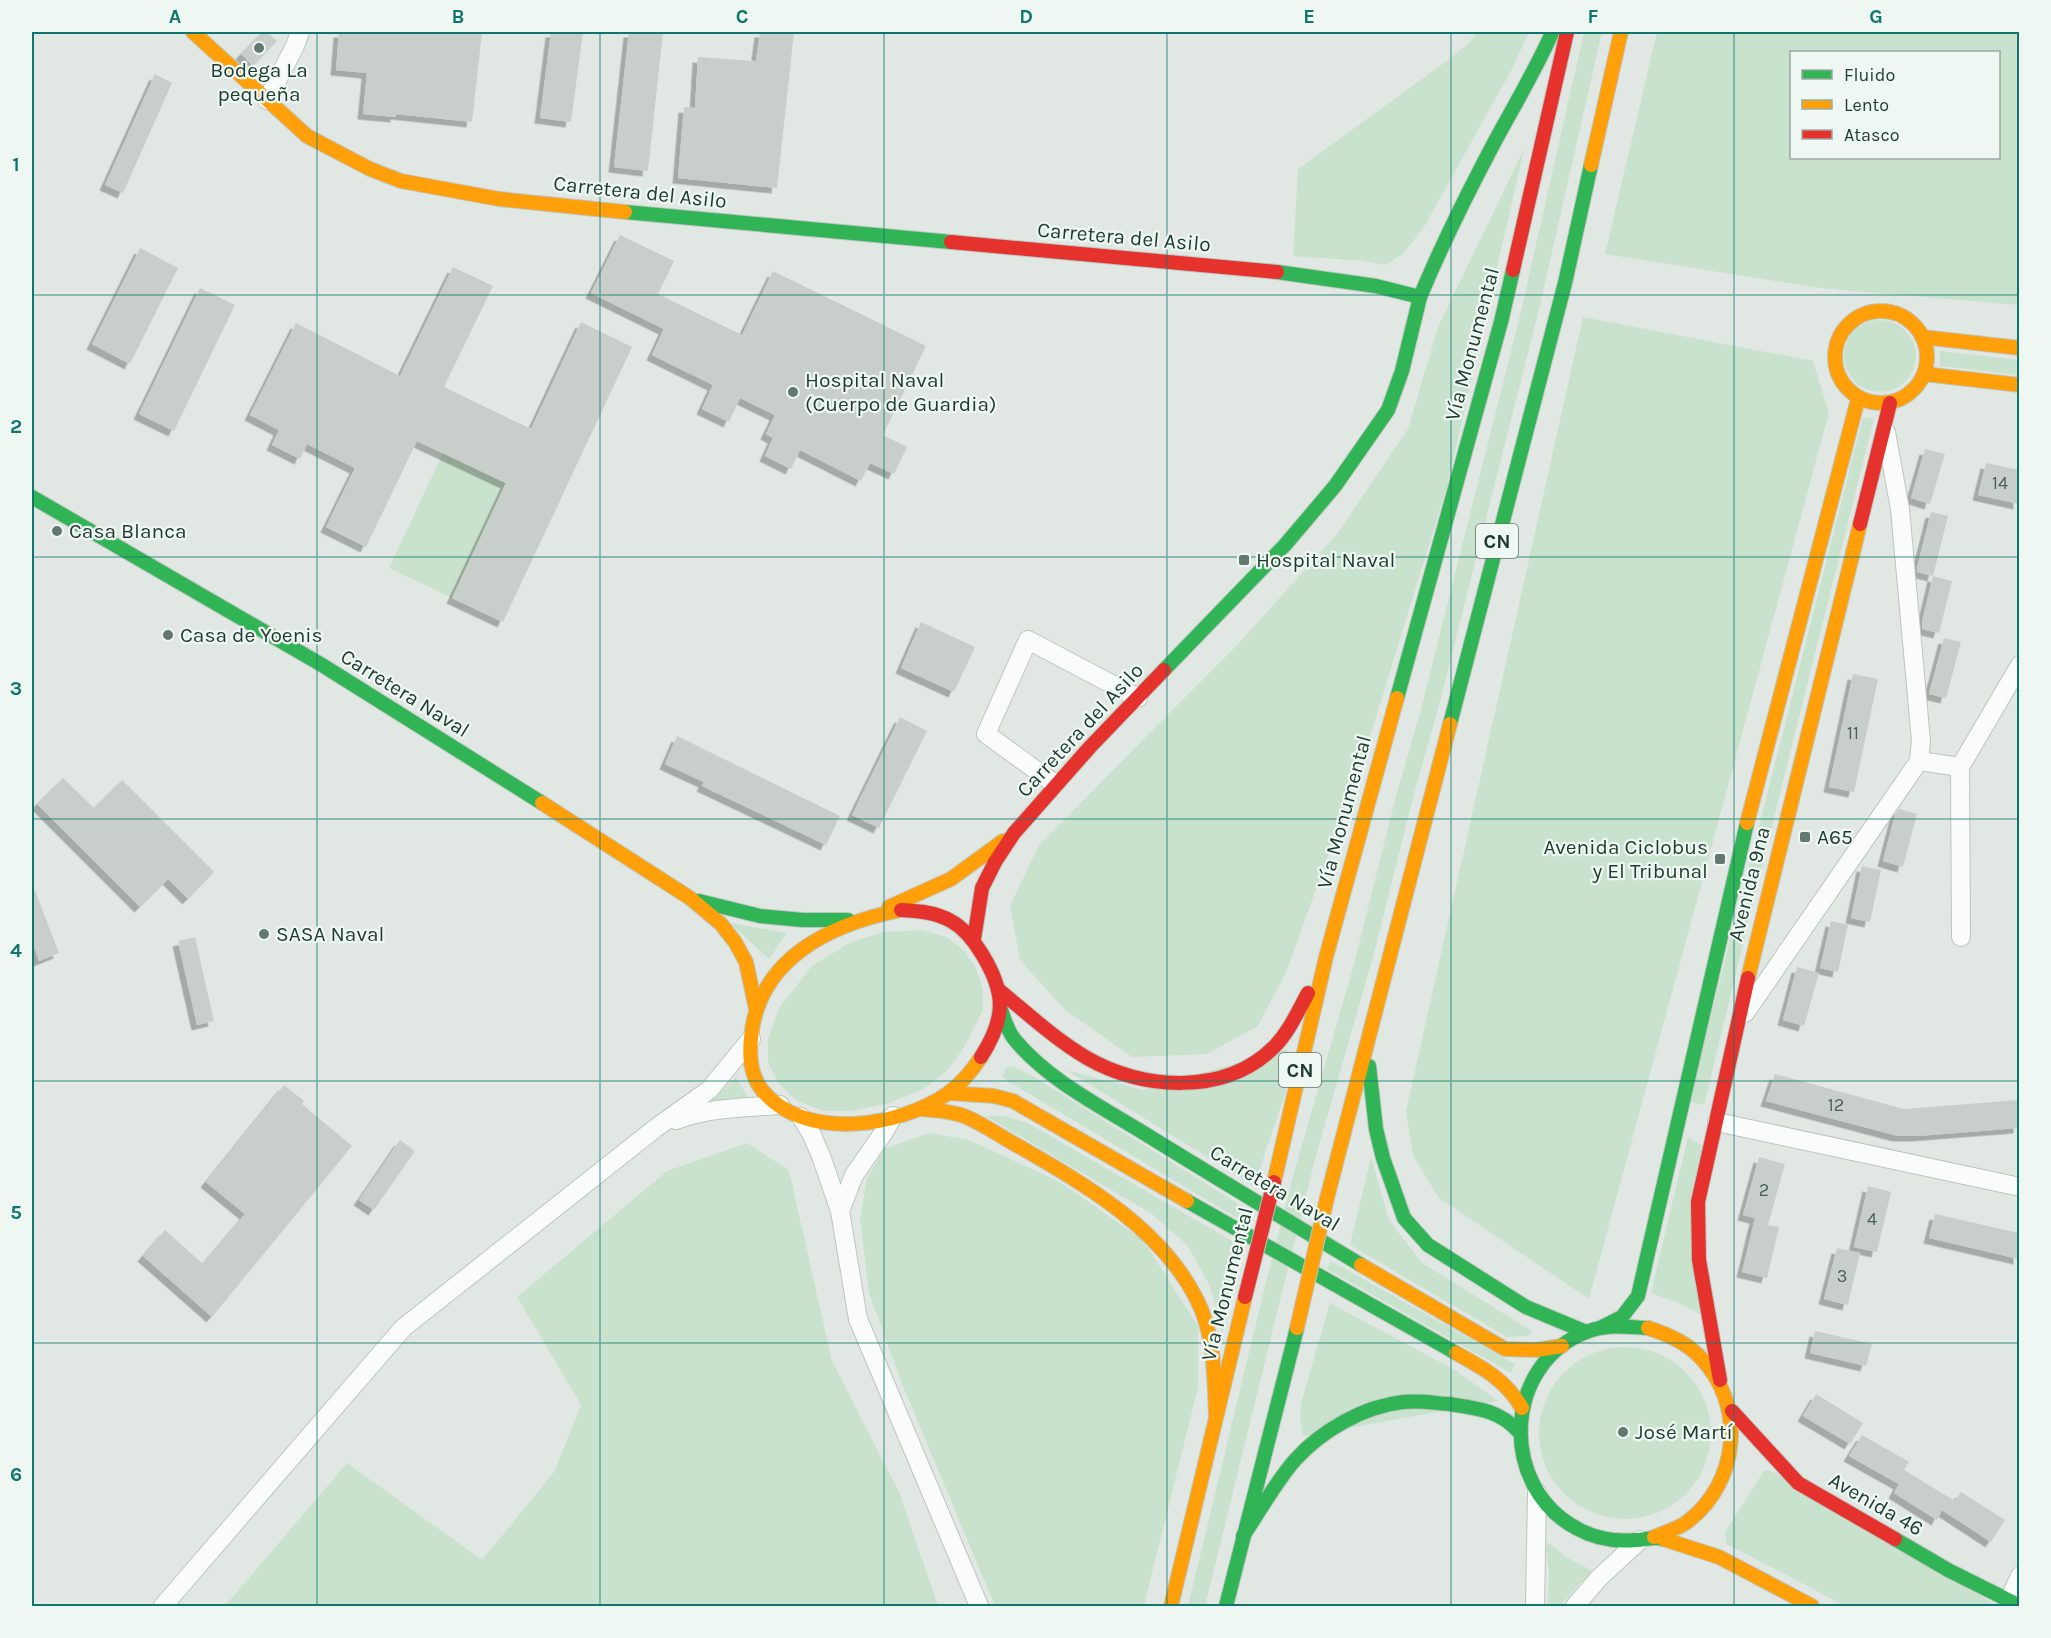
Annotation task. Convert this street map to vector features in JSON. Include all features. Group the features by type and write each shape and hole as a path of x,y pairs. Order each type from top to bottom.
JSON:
{"main road":[{"name":"Carretera del Asilo","path":"193,32 307,136 370,169 401,181 499,199 609,211 1286,273 1376,286 1420,297 1402,371 1388,410 1335,486 1285,546 1055,784 1014,833 995,862 982,888 974,939"},
{"path":"1420,297 1442,244 1495,142 1536,71 1553,32"},
{"name":"Vía Monumental","path":"1171,1606 1326,957 1501,322 1567,32"},
{"name":"CN","path":"1226,1606 1328,1198 1564,283 1621,32"},
{"path":"1880,310 1898,314 1912,323 1922,337 1927,355 1924,374 1916,388 1904,398 1890,403 1874,404 1858,399 1844,386 1836,370 1834,351 1841,333 1851,321 1880,310"},
{"path":"1922,337 2019,348"},
{"path":"1924,374 2019,385"},
{"name":"Avenida 9na","path":"1602,1327 1622,1317 1638,1296 1756,781 1858,399"},
{"name":"Avenida 9na","path":"1720,1380 1699,1260 1698,1202 1737,1025 1890,403"},
{"name":"Carretera Naval","path":"32,497 322,665 586,830 690,898 721,924 735,942 746,962 756,1009"},
{"name":"Carretera del Asilo","path":"875,914 951,879 1014,833"},
{"name":"Carretera Naval","path":"690,898 760,916 803,920 858,920"},
{"path":"901,910 929,913 954,922 974,939 1000,991 1000,1007 995,1029 980,1059 949,1093 919,1109 893,1116 843,1124 822,1123 801,1117 768,1097 760,1088 753,1073 750,1039 756,1009 778,970 794,954 814,941 875,914 901,910"},
{"path":"1000,991 1068,1045 1102,1066 1143,1081 1185,1085 1217,1078 1242,1068 1268,1053 1293,1022 1326,957"},
{"name":"Carretera Naval","path":"1000,1007 1014,1038 1026,1051 1065,1083 1240,1194 1505,1348 1550,1350 1562,1346"},
{"path":"1367,1050 1376,1129 1383,1158 1404,1218 1428,1245 1526,1307 1586,1332"},
{"path":"949,1093 994,1095 1013,1101 1485,1369 1514,1392 1522,1408"},
{"path":"919,1109 941,1110 964,1117 1058,1169 1135,1224 1160,1247 1180,1269 1198,1301 1209,1335 1216,1416"},
{"path":"1679,1113 1717,1122"},
{"path":"1647,1539 1683,1524 1708,1503 1725,1475 1733,1444 1732,1411 1720,1380 1698,1353 1670,1334 1637,1325 1602,1327 1586,1332 1562,1346 1544,1364 1530,1385 1522,1408 1519,1432 1524,1464 1537,1492 1556,1515 1582,1531 1610,1540 1647,1539 1713,1554 1812,1606"},
{"path":"1243,1536 1304,1450 1323,1436 1365,1412 1403,1402 1456,1405 1491,1410 1509,1419 1519,1432"},
{"name":"Avenida 46","path":"1732,1411 1798,1483 1941,1566 2014,1603"}],"street":[{"path":"267,100 300,32"},
{"path":"1737,1025 1919,761 1921,741 1900,509 1885,424"},
{"path":"1055,784 986,734 1028,640 1138,698"},
{"path":"1961,937 1960,767 2019,665"},
{"path":"1919,761 1960,767"},
{"path":"163,1606 404,1328 657,1127 709,1090 750,1039"},
{"path":"657,1127 697,1113 717,1109 780,1105"},
{"path":"840,1210 854,1175 870,1149 885,1132 893,1116"},
{"path":"801,1117 812,1133 840,1210 858,1319 979,1606"},
{"path":"1717,1122 2019,1187"},
{"path":"1535,1606 1537,1492"},
{"path":"1575,1606 1599,1578 1647,1539"},
{"path":"2014,1603 2019,1576"}],"green space":[{"path":"1478,32 1529,32 1512,69 1424,227 1403,254 1385,265 1364,261 1293,256 1298,169 1444,63 1467,45"},
{"path":"1584,32 1602,32 1540,305 1373,957 1314,1163 1205,1606 1188,1606 1295,1169 1354,964 1395,800 1421,709 1521,311"},
{"path":"1657,32 2019,32 2019,305 1819,288 1605,254"},
{"path":"1524,149 1448,483 1365,753 1287,970 1258,1026 1207,1054 1132,1057 1064,1009 1020,960 1010,906 1039,845 1240,642 1337,534 1408,429 1438,327"},
{"path":"1583,317 1813,361 1829,413 1589,1299 1439,1198 1413,1156 1406,1111"},
{"path":"1880,320 1894,323 1906,330 1913,342 1916,356 1913,370 1906,382 1894,389 1880,392 1866,389 1854,382 1847,370 1844,356 1847,342 1854,330 1866,323"},
{"path":"1940,351 2019,360 2019,375 1940,366"},
{"path":"1863,417 1874,419 1704,1105 1689,1102"},
{"path":"443,453 506,483 452,598 389,568"},
{"path":"730,923 787,933 769,959"},
{"path":"921,930 947,937 964,951 976,968 983,990 983,1010 963,1049 947,1071 922,1090 889,1103 851,1111 824,1111 797,1101 778,1083 768,1062 768,1039 779,1008 812,966 851,942 884,932"},
{"path":"1287,1049 1292,1073 1254,1186 1066,1070 1143,1090"},
{"path":"1011,1066 1029,1074 1245,1208 1242,1221 1011,1083 1003,1077 1005,1069"},
{"path":"736,1077 748,1098 711,1101"},
{"path":"986,1116 1003,1116 1026,1122 1234,1242 1233,1269 1222,1337 1221,1321 1208,1282 1187,1245 1152,1214"},
{"path":"929,1133 969,1140 1060,1182 1143,1240 1198,1326 1198,1387 1144,1606 995,1606 902,1384 869,1293 860,1219 867,1178 884,1149"},
{"path":"1688,1137 1703,1146 1701,1315 1681,1304 1651,1293"},
{"path":"747,1143 789,1170 832,1361 900,1494 938,1606 225,1606 347,1463 482,1560 554,1472 581,1405 517,1297 667,1171"},
{"path":"1371,1157 1389,1220 1422,1263 1532,1331 1528,1336 1507,1337 1350,1245"},
{"path":"1331,1261 1515,1364 1511,1373 1327,1269"},
{"path":"1330,1303 1457,1371 1498,1401 1303,1436 1300,1417 1301,1403"},
{"path":"1625,1347 1658,1354 1686,1372 1704,1400 1711,1433 1704,1466 1686,1494 1658,1512 1625,1519 1592,1512 1564,1494 1546,1466 1539,1433 1546,1400 1564,1372 1592,1354"},
{"path":"1770,1470 1997,1606 1845,1606 1727,1544 1725,1532 1764,1471"},
{"path":"1544,1540 1568,1558 1591,1570 1592,1573 1560,1606 1548,1606 1549,1570"}],"building":[{"name":"Bodega La pequeña","path":"262,32 267,32 277,41 253,66 241,54"},
{"path":"339,32 482,32 472,122 396,114 396,117 363,114 367,73 336,70"},
{"path":"551,32 583,32 571,122 540,118"},
{"path":"629,32 663,32 648,171 614,167"},
{"path":"760,32 794,32 777,188 678,178 684,107 695,108 698,57 756,61"},
{"path":"155,74 172,83 123,193 105,185"},
{"path":"620,235 674,261 658,294 742,335 773,271 926,346 883,435 907,447 894,474 870,463 861,481 800,450 791,469 765,456 773,438 766,434 775,415 740,398 729,422 702,409 713,385 652,355 664,329 591,293"},
{"path":"140,248 178,268 130,364 92,344"},
{"path":"453,267 493,286 444,387 531,429 581,322 632,347 503,622 452,598 506,483 417,441 366,547 326,527 355,468 307,444 300,459 272,445 279,430 250,415 296,323 400,376"},
{"path":"200,288 235,305 174,431 139,414"},
{"path":"1925,449 1945,454 1930,504 1911,498"},
{"path":"1986,463 2019,470 2019,504 1978,495"},
{"path":"1931,512 1948,516 1933,576 1917,572"},
{"path":"1933,576 1952,581 1939,633 1922,629"},
{"path":"921,622 975,647 954,692 901,668"},
{"path":"1944,638 1961,642 1946,698 1929,694"},
{"path":"1853,674 1878,679 1854,792 1829,787"},
{"path":"900,717 927,731 879,828 852,815"},
{"path":"677,736 840,816 826,845 702,786 704,782 665,764"},
{"path":"63,778 94,808 122,780 214,872 188,899 168,879 140,907 37,804"},
{"path":"1899,809 1917,814 1903,867 1883,861 1895,815"},
{"path":"1862,866 1881,870 1870,922 1851,918"},
{"path":"32,883 59,953 39,961 32,942"},
{"path":"1831,921 1848,925 1838,972 1820,968"},
{"path":"195,937 214,1021 197,1025 178,941"},
{"path":"1797,967 1819,973 1804,1026 1783,1020"},
{"path":"1775,1074 1904,1109 2019,1100 2019,1128 1898,1136 1766,1101"},
{"path":"284,1085 304,1101 302,1104 352,1146 212,1317 143,1256 165,1230 203,1264 245,1214 206,1182"},
{"path":"400,1140 415,1151 374,1210 359,1200"},
{"path":"1759,1157 1785,1164 1768,1225 1779,1227 1767,1278 1742,1272 1755,1218 1743,1215"},
{"path":"1868,1186 1891,1192 1877,1252 1854,1247"},
{"path":"1935,1214 2019,1233 2019,1259 1929,1238"},
{"path":"1837,1248 1860,1253 1848,1305 1824,1299"},
{"path":"1815,1331 1872,1344 1866,1366 1810,1353"},
{"path":"1816,1394 1863,1423 1850,1444 1803,1416"},
{"path":"1862,1435 1909,1462 1904,1470 1955,1501 1961,1492 2005,1520 1991,1542 1942,1510 1937,1520 1894,1493 1899,1484 1849,1456"}],"traffic: fast":[{"path":"1420,297 1465,200 1552,33"},
{"path":"1450,724 1565,283 1591,165"},
{"path":"625,212 951,242"},
{"path":"1397,698 1501,322 1513,270"},
{"path":"1164,670 1285,545 1335,486 1388,410 1402,371 1420,297 1376,286 1277,272"},
{"path":"32,497 322,665 542,803"},
{"path":"1602,1327 1622,1317 1638,1296 1747,823"},
{"path":"699,901 760,916 803,920 848,920"},
{"path":"1000,1007 1008,1029 1015,1040 1060,1081 1361,1265"},
{"path":"1369,1066 1376,1129 1383,1158 1404,1218 1428,1245 1526,1307 1586,1332"},
{"path":"1187,1201 1456,1353"},
{"path":"1648,1328 1604,1327 1589,1331 1560,1347 1539,1369 1526,1396 1521,1426 1523,1457 1534,1485 1552,1510 1578,1529 1606,1539 1621,1541 1663,1539"},
{"path":"1226,1606 1297,1328"},
{"path":"1243,1536 1295,1460 1317,1439 1359,1414 1388,1404 1403,1402 1449,1404 1487,1411 1504,1419 1519,1432"},
{"path":"1895,1539 1948,1570 2020,1606"}],"traffic: slow":[{"path":"193,32 307,136 370,169 401,181 499,199 625,212"},
{"path":"1591,165 1621,32"},
{"path":"1881,311 1899,314 1914,324 1924,339 1927,357 1924,375 1914,390 1899,400 1881,403 1863,400 1848,390 1838,375 1835,357 1838,339 1848,324 1863,314 1881,311"},
{"path":"1922,337 2020,348"},
{"path":"1924,374 2020,385"},
{"path":"1747,823 1858,399"},
{"path":"1748,978 1860,524"},
{"path":"1274,1182 1326,957 1397,698"},
{"path":"1327,1198 1450,724"},
{"path":"542,803 690,898 721,924 735,942 746,962 756,1009"},
{"path":"889,907 951,879 1003,841"},
{"path":"901,910 875,916 825,936 802,949 783,966 768,986 757,1010 751,1038 752,1066 758,1084 780,1106 802,1117 826,1123 852,1124 878,1121 904,1115 947,1094 966,1077 981,1057"},
{"path":"949,1093 994,1096 1013,1101 1187,1201"},
{"path":"919,1109 959,1114 985,1127 1096,1193 1143,1230 1164,1251 1182,1275 1203,1313 1214,1371 1216,1416"},
{"path":"1297,1328 1327,1198"},
{"path":"1361,1265 1505,1349 1536,1350 1562,1346"},
{"path":"1171,1606 1245,1297"},
{"path":"1648,1328 1689,1347 1715,1376 1725,1397 1730,1419 1731,1442 1727,1465 1718,1486 1705,1505 1676,1529 1654,1537"},
{"path":"1456,1353 1501,1382 1522,1408"},
{"path":"1663,1539 1719,1557 1812,1606"}],"traffic: jam":[{"path":"1513,270 1567,32"},
{"path":"951,242 1277,272"},
{"path":"1860,524 1890,403"},
{"path":"974,939 982,888 995,862 1014,833 1090,747 1164,670"},
{"path":"901,910 933,914 956,924 972,940 990,968 999,993 999,1018 981,1057"},
{"path":"1720,1380 1699,1260 1698,1202 1748,978"},
{"path":"1000,991 1053,1035 1087,1058 1133,1077 1157,1082 1183,1083 1232,1074 1254,1063 1274,1047 1284,1035 1308,993"},
{"path":"1245,1297 1274,1182"},
{"path":"1732,1411 1798,1483 1895,1539"}],"place":[{"name":"Bodega La pequeña","path":"259,48"},
{"name":"Hospital Naval (Cuerpo de Guardia)","path":"793,392"},
{"name":"Casa Blanca","path":"57,531"},
{"name":"Hospital Naval","path":"1244,560"},
{"name":"Casa de Yoenis","path":"168,635"},
{"name":"A65","path":"1805,837"},
{"name":"Avenida Ciclobus y El Tribunal","path":"1720,859"},
{"name":"SASA Naval","path":"264,934"},
{"name":"José Martí","path":"1623,1432"}]}
